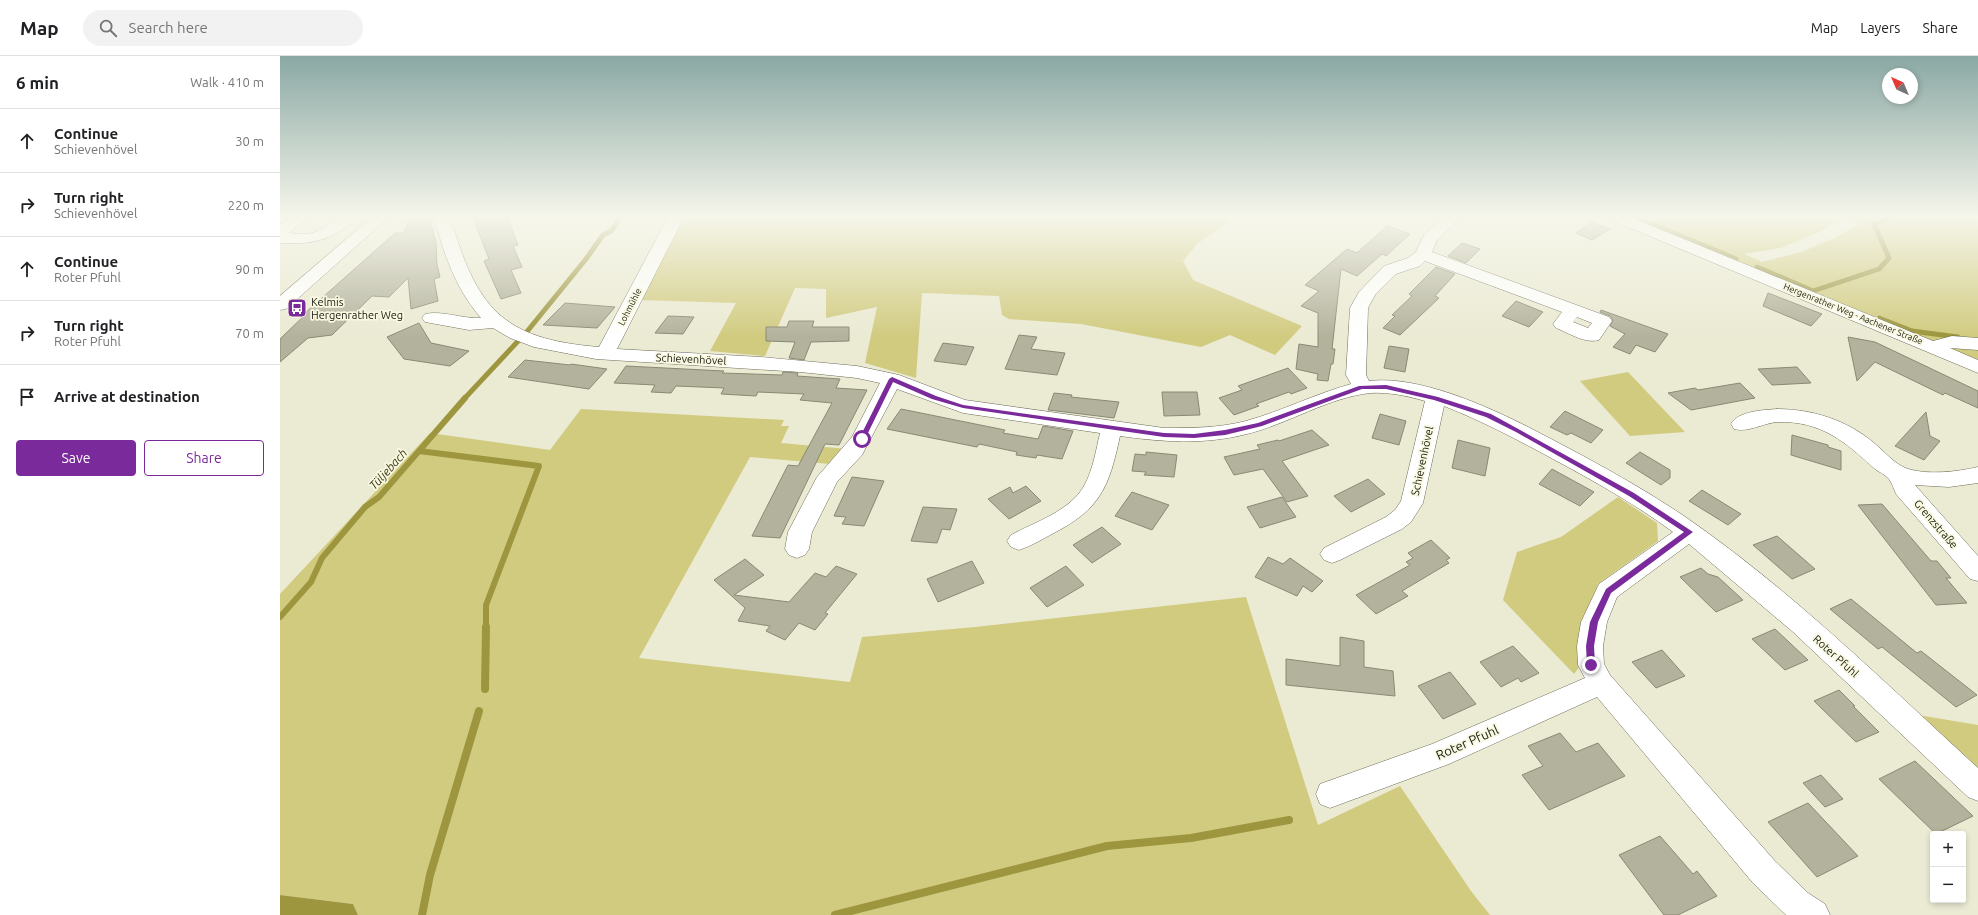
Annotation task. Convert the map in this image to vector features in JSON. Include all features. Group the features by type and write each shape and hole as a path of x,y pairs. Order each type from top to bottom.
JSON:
{"street":[{"path":"280,305 335,257"},
{"name":"Schievenhövel","path":"454,257 458,271 473,297 495,322 523,337 560,347 605,354 803,365 860,372 892,379 934,397 963,406 1111,429 1164,435 1194,436 1225,432 1260,424 1362,387 1386,387 1436,398 1412,503 1404,516 1394,523 1332,554"},
{"name":"Lohmühle","path":"605,354 655,257"},
{"path":"1362,387 1356,375 1359,308 1368,292 1390,270 1414,262 1420,257"},
{"path":"1431,257 1573,310"},
{"name":"Hergenrather Weg - Aachener Straße","path":"1715,257 1978,367"},
{"path":"431,318 469,324 495,322"},
{"path":"1933,347 1952,342 1978,344"},
{"path":"797,549 800,532 828,477 855,450 892,379"},
{"name":"Roter Pfuhl","path":"1436,398 1488,416 1518,430 1625,490 1689,532 1790,614 1978,787"},
{"name":"Grenzstraße","path":"1742,424 1765,417 1787,416 1815,420 1857,439 1889,468 1899,474 1909,477 1949,479 1978,475"},
{"path":"1019,541 1075,510 1090,494 1100,474 1111,429"},
{"name":"Grenzstraße","path":"1899,474 1904,488 1978,572"},
{"path":"1689,532 1608,591 1594,622 1590,646 1591,665 1600,683 1764,872 1797,904 1814,915"},
{"name":"Roter Pfuhl","path":"1330,794 1438,755 1600,683"}],"shaded area":[{"path":"661,257 1186,257 1183,261 1193,280 1302,326 1275,355 1230,335 1201,347 1081,324 1009,319 1002,315 999,296 922,293 916,378 865,363 877,307 826,318 826,289 795,288 765,356 710,351 736,303 639,300"},
{"path":"1722,257 1751,257 1762,262 1781,257 1978,257 1978,362 1921,337"},
{"path":"1628,372 1685,432 1630,436 1580,381"},
{"path":"581,409 784,420 781,426 789,426 781,443 848,449 830,464 750,457 639,658 850,682 862,637 975,627 1246,597 1318,825 1400,786 1471,891 1490,915 358,915 353,904 280,895 280,594 430,433 550,450"},
{"path":"1618,497 1657,523 1658,541 1598,584 1583,625 1577,655 1580,666 1574,674 1503,600 1517,552 1561,537"},
{"path":"1918,715 1978,725 1978,770"},
{"path":"280,895 353,904 358,915 280,915"}],"building":[{"path":"368,257 437,257 440,277 434,279 438,301 411,309 408,278 389,297 372,296 332,335 308,338 280,362 280,339 307,313 305,313"},
{"path":"488,257 518,257 522,267 511,270 521,293 501,299 484,261 489,259"},
{"path":"1338,257 1378,257 1357,276 1341,269 1332,349 1335,349 1333,364 1331,364 1328,381 1317,380 1318,374 1296,369 1299,344 1318,347 1318,313 1301,306 1319,291 1305,285"},
{"path":"1451,257 1472,257 1466,263"},
{"path":"1436,267 1455,274 1435,296 1439,298 1400,335 1383,328 1395,316 1392,315 1412,296 1409,294"},
{"path":"1768,293 1822,314 1811,326 1763,306"},
{"path":"1516,301 1543,312 1529,327 1502,316"},
{"path":"565,303 615,307 597,328 543,325"},
{"path":"1601,310 1668,334 1655,352 1636,345 1630,354 1613,347 1625,334 1610,326 1613,320 1610,316 1600,312"},
{"path":"668,316 694,317 683,334 655,333"},
{"path":"789,321 814,321 812,327 849,327 849,341 811,342 804,360 789,358 795,342 766,341 766,327 787,327"},
{"path":"419,323 431,343 469,351 450,366 404,359 387,337"},
{"path":"1019,335 1037,337 1031,349 1065,353 1057,375 1005,369"},
{"path":"1848,337 1875,342 1978,391 1978,408 1945,393 1943,395 1875,362 1857,381"},
{"path":"943,343 974,347 966,365 934,361"},
{"path":"1389,346 1409,349 1405,372 1384,368"},
{"path":"525,360 607,369 589,389 508,377"},
{"path":"626,366 724,371 722,373 782,375 783,372 798,373 797,376 840,379 836,388 867,390 839,445 825,444 780,538 752,536 788,465 798,466 832,403 800,400 804,394 758,392 756,396 721,394 724,388 676,386 671,393 651,392 655,385 614,383"},
{"path":"1797,367 1811,383 1772,385 1758,369"},
{"path":"1288,368 1307,388 1291,394 1289,392 1256,404 1259,406 1234,415 1219,398 1242,390 1238,386"},
{"path":"1740,383 1755,398 1691,410 1668,393 1695,388 1698,390"},
{"path":"1162,392 1197,392 1200,415 1164,416"},
{"path":"1054,393 1072,395 1071,397 1119,402 1114,418 1048,410"},
{"path":"901,409 1005,430 1003,433 1038,439 1043,426 1073,431 1062,459 1037,455 1036,458 1016,455 1017,452 979,444 977,447 887,429"},
{"path":"1565,411 1603,430 1591,443 1571,433 1567,435 1550,427"},
{"path":"1926,412 1930,436 1940,441 1924,460 1895,446"},
{"path":"1380,414 1406,421 1399,445 1372,438"},
{"path":"1312,430 1329,445 1282,461 1308,496 1287,502 1263,469 1234,475 1224,457 1260,449 1257,445 1279,441"},
{"path":"1792,435 1828,445 1828,447 1841,451 1841,470 1791,455"},
{"path":"1458,440 1490,448 1485,476 1452,468"},
{"path":"1146,452 1177,455 1174,477 1144,475 1146,472 1132,471 1135,454 1146,455"},
{"path":"1640,452 1670,470 1670,478 1661,485 1626,463"},
{"path":"1552,469 1594,492 1580,506 1539,484"},
{"path":"852,477 884,481 864,526 842,524 846,517 834,516"},
{"path":"1368,479 1385,494 1351,512 1334,496"},
{"path":"1026,486 1041,501 1009,519 988,499 1010,487 1013,493"},
{"path":"1702,490 1741,514 1728,525 1689,501"},
{"path":"1132,492 1169,505 1152,530 1115,516"},
{"path":"1282,497 1296,517 1260,528 1247,507"},
{"path":"1882,504 1931,561 1937,561 1951,578 1946,578 1967,603 1936,605 1858,505"},
{"path":"923,507 957,509 950,530 942,529 937,543 911,541"},
{"path":"1102,527 1121,544 1092,563 1073,545"},
{"path":"1777,536 1815,569 1792,579 1753,545"},
{"path":"1431,540 1450,558 1446,560 1449,563 1402,591 1408,596 1376,614 1356,595 1410,565 1406,562 1413,558 1408,553"},
{"path":"1268,557 1283,564 1290,558 1323,581 1312,592 1303,586 1297,596 1255,577"},
{"path":"745,559 764,575 734,595 789,602 815,573 826,577 836,566 857,574 825,613 828,614 815,630 799,623 785,640 766,631 770,626 738,621 745,608 714,580"},
{"path":"972,561 984,583 938,602 927,579"},
{"path":"1066,566 1084,585 1047,607 1030,588"},
{"path":"1701,568 1708,574 1718,577 1743,600 1716,612 1680,577"},
{"path":"1851,599 1917,653 1921,651 1977,695 1956,707 1882,647 1878,649 1830,609"},
{"path":"1775,629 1808,660 1785,670 1752,639"},
{"path":"1340,637 1364,641 1364,667 1393,671 1395,696 1286,685 1286,659 1340,666"},
{"path":"1513,646 1539,673 1521,682 1518,678 1501,687 1480,662"},
{"path":"1662,650 1685,676 1656,688 1632,662"},
{"path":"1450,672 1476,704 1443,719 1418,686"},
{"path":"1839,690 1879,732 1856,742 1814,701"},
{"path":"1560,733 1576,752 1598,743 1625,776 1549,810 1522,775 1543,766 1528,746"},
{"path":"1915,761 1973,816 1942,831 1933,831 1879,779"},
{"path":"1821,775 1843,799 1825,807 1803,783"},
{"path":"1808,803 1858,856 1817,877 1768,822"},
{"path":"1660,836 1693,874 1697,871 1717,896 1678,915 1664,915 1619,855"}],"waterway":[{"name":"Tüljebach","path":"525,334 587,257"},
{"path":"1731,257 1736,259"},
{"path":"1757,267 1813,291 1879,269 1889,257"},
{"path":"1879,318 1912,331 1958,337"},
{"name":"Tüljebach","path":"464,399 520,339"},
{"name":"Tüljebach","path":"280,617 311,582 322,558 365,507 379,497 465,398"},
{"path":"419,451 539,466 486,605 486,627"},
{"path":"485,689 486,627"},
{"path":"422,915 430,875 479,711"},
{"path":"835,915 1107,846 1191,838 1289,820"}],"place":[{"name":"Kelmis Hergenrather Weg","path":"297,308"}],"route":[{"path":"862,439 892,379 934,397 963,406 1111,429 1164,435 1194,436 1225,432 1260,424 1362,387 1386,387 1415,392 1436,398 1488,416 1518,430 1632,494 1689,532 1608,591 1594,622 1590,646 1591,665"}]}
